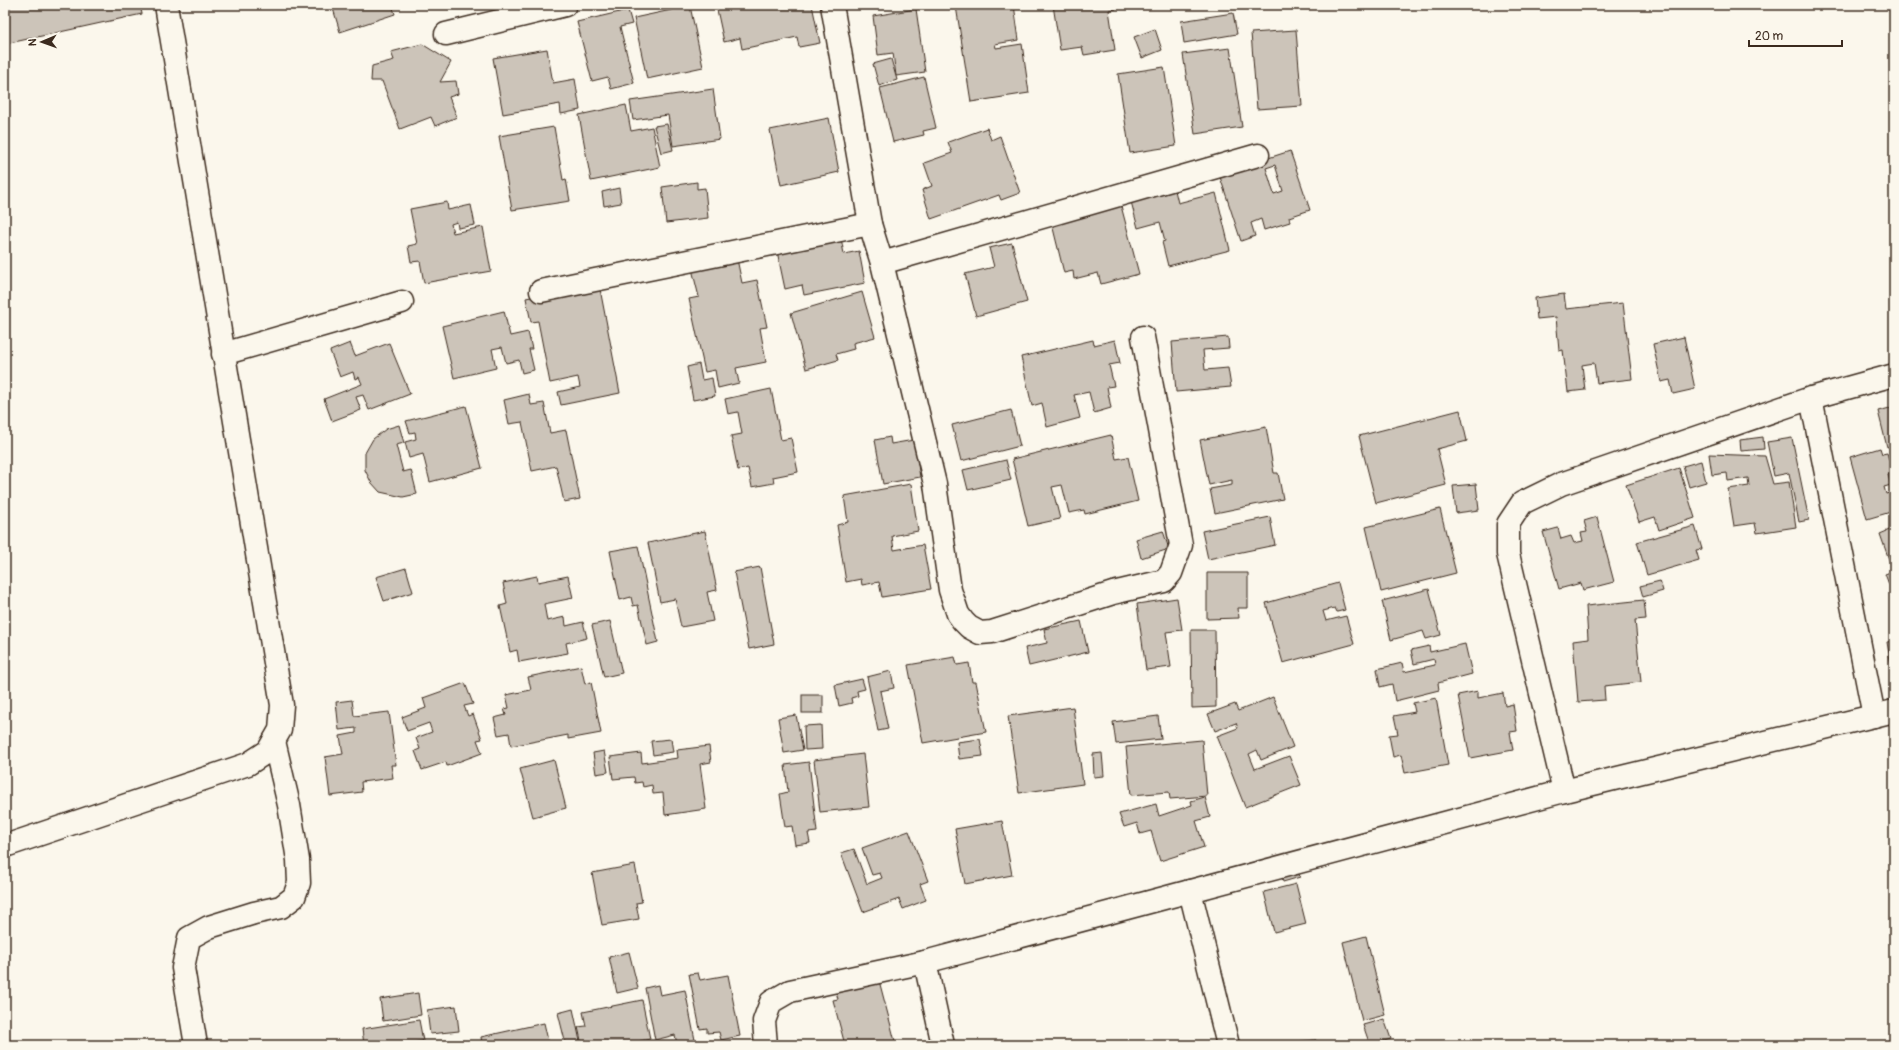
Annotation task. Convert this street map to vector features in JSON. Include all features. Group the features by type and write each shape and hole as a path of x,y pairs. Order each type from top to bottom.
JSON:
{"street":[{"path":"5,846 248,764 268,751 280,730 282,705 166,5"},
{"path":"446,34 565,5"},
{"path":"832,5 870,224 882,263 935,484 950,590 958,614 969,627 980,633 992,632 1113,593 1164,581 1171,573 1181,545 1143,337"},
{"path":"882,263 1258,155"},
{"path":"541,291 870,224"},
{"path":"223,354 402,302"},
{"path":"1564,791 1508,554 1508,524 1522,503 1561,484 1811,398 1894,375"},
{"path":"766,1045 764,1022 771,1002 790,991 925,962 1564,791 1884,713 1811,398"},
{"path":"196,1045 183,968 189,938 209,927 254,913 281,907 294,897 299,883 298,860 289,805 274,741"},
{"path":"1190,891 1228,1045"},
{"path":"925,962 943,1045"}],"building":[{"path":"5,5 140,5 142,14 5,44"},
{"path":"332,5 392,5 395,14 340,32"},
{"path":"716,5 812,5 820,43 799,47 797,37 742,49 740,38 724,42"},
{"path":"1014,5 1019,40 995,44 996,48 1022,44 1029,93 971,102 956,6"},
{"path":"1053,5 1115,5 1116,9 1109,10 1115,50 1084,55 1082,47 1060,50"},
{"path":"690,6 703,67 647,79 634,18"},
{"path":"916,9 925,72 896,76 893,53 878,55 873,16"},
{"path":"628,10 632,24 620,27 634,83 611,89 608,77 592,81 577,22"},
{"path":"1233,13 1237,34 1184,43 1181,21"},
{"path":"1155,29 1162,50 1142,58 1134,37"},
{"path":"1296,30 1302,106 1257,109 1251,33"},
{"path":"422,44 451,62 440,82 456,81 458,94 449,97 457,117 435,126 431,117 400,129 382,81 371,81 372,66 394,60 391,52"},
{"path":"1230,48 1242,127 1195,134 1183,54"},
{"path":"547,49 553,83 575,79 580,110 561,114 560,104 503,114 493,58"},
{"path":"891,59 897,80 879,86 873,64"},
{"path":"1164,67 1176,146 1130,153 1118,74"},
{"path":"924,77 936,128 923,131 924,135 893,142 880,88"},
{"path":"713,89 720,139 673,146 668,115 633,120 630,101"},
{"path":"626,105 631,131 652,127 660,167 591,181 579,115"},
{"path":"829,118 839,172 781,185 770,130"},
{"path":"667,124 673,150 661,153 654,126"},
{"path":"554,127 563,180 566,179 570,201 512,210 499,136"},
{"path":"987,128 991,140 1000,136 1020,193 1001,200 999,195 931,219 922,190 932,186 924,163 952,153 948,142"},
{"path":"1290,151 1310,210 1289,217 1290,222 1264,230 1261,219 1251,223 1255,236 1241,241 1219,174","holes":["1275,165 1283,191 1274,194 1266,168"]},
{"path":"697,182 697,189 705,188 708,218 666,223 662,187"},
{"path":"1173,182 1178,203 1216,193 1230,250 1168,266 1162,242 1165,241 1160,222 1138,228 1129,194"},
{"path":"619,188 621,203 604,206 602,192"},
{"path":"447,202 448,210 471,205 475,225 458,228 457,222 451,224 453,233 483,227 491,271 424,283 420,261 411,262 408,246 417,244 410,209"},
{"path":"1120,202 1139,274 1101,284 1098,273 1074,279 1073,271 1064,273 1051,220"},
{"path":"841,238 844,254 859,251 865,283 804,295 802,285 785,289 777,251"},
{"path":"1012,243 1027,302 976,316 965,274 994,267 989,248"},
{"path":"737,259 742,283 757,280 767,327 760,328 766,362 736,368 739,383 718,388 715,370 705,372 689,299 699,297 692,269"},
{"path":"600,289 620,393 561,405 558,392 580,387 578,377 550,383 538,321 531,322 526,298 555,292"},
{"path":"862,292 875,337 853,343 854,349 836,354 838,360 806,369 791,313"},
{"path":"1564,294 1566,309 1623,303 1632,379 1597,383 1594,363 1582,365 1585,390 1568,392 1563,350 1559,351 1556,317 1537,319 1535,298"},
{"path":"504,311 510,336 528,332 532,349 529,349 534,370 522,373 519,360 506,363 502,347 492,349 496,368 454,378 442,326"},
{"path":"1228,337 1229,348 1203,350 1205,370 1228,368 1231,387 1176,392 1172,342"},
{"path":"1684,337 1695,389 1673,394 1670,380 1661,382 1653,344"},
{"path":"1093,340 1094,345 1115,340 1120,363 1109,365 1114,386 1107,387 1111,408 1094,413 1089,392 1074,395 1080,418 1047,427 1042,403 1032,406 1021,357"},
{"path":"350,343 355,356 389,343 410,394 369,410 363,395 356,397 361,410 332,421 324,399 362,384 359,377 355,379 353,372 340,377 330,351"},
{"path":"699,364 702,380 712,378 715,396 693,400 687,367"},
{"path":"771,389 781,440 791,438 798,472 773,477 774,483 752,487 748,468 738,470 731,436 742,434 738,412 728,414 725,399"},
{"path":"529,394 531,405 544,403 550,433 566,430 580,499 564,502 556,466 532,471 522,422 509,424 504,400"},
{"path":"466,406 482,468 430,482 423,454 409,458 405,442 416,439 415,432 410,433 406,421"},
{"path":"1894,407 1894,445 1887,447 1878,411"},
{"path":"1011,410 1020,446 961,461 952,425"},
{"path":"1460,410 1467,441 1437,449 1446,485 1376,503 1359,436"},
{"path":"399,425 404,443 396,445 403,472 411,470 417,494 403,497 380,492 371,482 365,470 365,453 373,439 386,429"},
{"path":"1266,427 1274,473 1278,473 1283,499 1215,513 1210,489 1232,485 1232,480 1209,485 1200,440"},
{"path":"1111,435 1116,459 1128,457 1138,501 1085,514 1084,510 1069,513 1062,485 1052,487 1060,519 1028,526 1012,459"},
{"path":"890,437 891,444 914,440 920,477 883,484 875,440"},
{"path":"1763,437 1764,449 1741,451 1740,440"},
{"path":"1792,438 1809,520 1799,522 1789,473 1774,476 1767,442"},
{"path":"1880,448 1882,454 1887,453 1893,473 1888,475 1891,485 1884,487 1886,494 1894,491 1894,511 1867,519 1850,457"},
{"path":"1709,454 1765,456 1773,484 1789,482 1796,527 1757,533 1755,523 1734,526 1728,489 1749,486 1748,478 1728,481 1727,473 1712,475"},
{"path":"1006,460 1011,480 968,490 963,470"},
{"path":"1701,461 1706,482 1689,487 1683,466"},
{"path":"1679,468 1695,518 1659,530 1655,517 1639,522 1626,485"},
{"path":"911,484 918,531 892,536 894,550 923,545 931,589 882,597 879,582 862,585 861,579 846,582 837,525 848,522 844,496"},
{"path":"1476,484 1479,510 1456,513 1453,486"},
{"path":"1440,509 1456,573 1381,592 1366,527"},
{"path":"1270,517 1275,545 1208,559 1202,531"},
{"path":"1597,517 1614,582 1583,590 1581,583 1559,589 1543,532 1558,528 1561,539 1571,536 1574,543 1583,541 1581,533 1587,532 1584,521"},
{"path":"1695,526 1702,549 1696,550 1699,560 1647,575 1637,542"},
{"path":"1894,528 1894,592 1892,592 1885,574 1893,571 1880,534"},
{"path":"705,531 717,590 707,592 713,621 681,627 675,599 660,602 648,543"},
{"path":"1163,531 1169,549 1141,558 1136,539"},
{"path":"638,546 658,642 647,645 638,605 633,606 631,597 620,600 610,551"},
{"path":"760,567 774,644 749,649 734,572"},
{"path":"406,568 413,592 384,601 376,577"},
{"path":"1207,573 1248,573 1248,608 1238,608 1239,618 1207,619"},
{"path":"537,576 538,582 568,576 573,598 544,604 547,621 565,617 566,626 583,622 587,638 566,643 568,653 519,662 517,650 510,652 500,606 507,604 503,583"},
{"path":"1660,581 1663,591 1643,597 1640,586"},
{"path":"1338,583 1345,610 1337,612 1335,608 1323,611 1326,621 1346,616 1354,644 1283,663 1266,603"},
{"path":"1429,589 1441,635 1426,639 1423,631 1391,640 1382,601"},
{"path":"1177,598 1182,630 1166,632 1171,667 1146,670 1137,604"},
{"path":"1644,600 1646,619 1635,620 1641,682 1604,686 1605,700 1578,702 1573,641 1588,639 1586,606"},
{"path":"610,621 622,673 604,677 592,625"},
{"path":"1081,621 1088,652 1029,666 1025,648 1047,643 1044,629"},
{"path":"1191,630 1215,630 1216,707 1192,708"},
{"path":"1894,641 1894,672 1892,672 1887,642"},
{"path":"1465,644 1472,674 1438,683 1439,690 1395,701 1392,684 1380,687 1377,669 1402,663 1404,672 1435,665 1434,659 1414,664 1411,650 1429,646 1430,652"},
{"path":"955,657 957,665 969,663 972,682 976,682 986,732 923,743 908,665"},
{"path":"581,666 585,684 591,682 601,733 568,739 568,735 511,746 509,733 498,735 494,718 506,715 504,709 509,708 506,695 531,690 528,677"},
{"path":"891,671 894,688 880,691 888,729 878,731 867,677"},
{"path":"862,679 865,689 857,691 858,696 851,698 852,703 839,706 835,685"},
{"path":"465,683 473,704 464,706 468,716 473,714 482,739 477,740 482,753 447,766 446,762 422,770 415,751 420,749 416,738 432,732 429,723 407,731 402,717 426,708 423,698"},
{"path":"1478,691 1478,698 1503,693 1505,706 1513,704 1517,731 1510,732 1513,750 1470,758 1458,695"},
{"path":"802,695 823,695 823,713 802,713"},
{"path":"1273,697 1293,747 1261,760 1257,750 1249,754 1255,769 1289,756 1301,785 1245,807 1217,736 1238,728 1236,723 1215,731 1208,714 1235,704 1238,711"},
{"path":"1436,698 1448,765 1405,773 1401,755 1393,757 1389,735 1398,734 1394,716 1415,712 1413,703"},
{"path":"352,700 354,716 389,712 396,765 391,765 393,778 361,782 362,792 330,796 325,757 343,754 340,736 356,733 356,728 339,730 336,702"},
{"path":"1073,707 1083,784 1019,793 1008,716"},
{"path":"796,715 803,750 784,753 778,718"},
{"path":"1158,716 1161,739 1116,744 1113,722"},
{"path":"821,725 822,749 805,750 804,726"},
{"path":"671,739 673,752 653,755 651,741"},
{"path":"980,739 983,756 959,759 957,742"},
{"path":"1202,740 1207,796 1170,799 1169,792 1131,795 1126,747"},
{"path":"709,746 711,762 700,764 706,809 665,815 663,793 653,794 652,785 643,787 642,782 635,783 634,777 613,779 610,757 641,753 642,763 678,758 677,750"},
{"path":"604,751 608,772 596,774 593,753"},
{"path":"1102,753 1104,776 1094,777 1093,754"},
{"path":"863,754 869,807 820,812 814,760"},
{"path":"554,760 566,808 533,817 520,769"},
{"path":"809,762 817,832 808,833 810,843 795,845 792,826 785,827 780,794 788,792 785,765"},
{"path":"1205,797 1210,817 1196,821 1204,847 1160,861 1151,831 1140,834 1137,823 1124,827 1119,814 1156,804 1159,816 1192,805 1191,801"},
{"path":"1002,821 1012,875 965,884 955,829"},
{"path":"909,831 928,881 920,884 926,900 903,909 899,899 863,912 841,853 854,849 867,884 882,878 880,873 872,875 862,848"},
{"path":"635,865 642,902 636,903 639,919 602,925 592,873"},
{"path":"1296,865 1300,877 1283,882 1280,870"},
{"path":"1296,884 1306,924 1274,932 1264,892"},
{"path":"1366,936 1385,1015 1362,1021 1343,942"},
{"path":"629,952 638,988 617,993 609,957"},
{"path":"698,973 700,980 728,975 740,1036 721,1040 719,1032 707,1033 707,1028 700,1029 689,974"},
{"path":"877,973 896,1045 845,1045 833,1000 838,999 834,985"},
{"path":"658,985 660,995 685,990 695,1040 677,1044 675,1035 655,1040 645,988"},
{"path":"418,993 421,1015 383,1021 380,999"},
{"path":"642,1000 650,1039 640,1041 641,1045 582,1045 578,1027 586,1026 583,1012"},
{"path":"456,1006 459,1031 430,1034 427,1010"},
{"path":"573,1009 580,1041 566,1045 558,1013"},
{"path":"1384,1019 1391,1039 1370,1045 1363,1025"},
{"path":"419,1020 423,1041 400,1045 364,1045 362,1029"},
{"path":"544,1023 549,1045 482,1045 481,1037"},
{"path":"1316,1040 1316,1045 1263,1045"}]}
